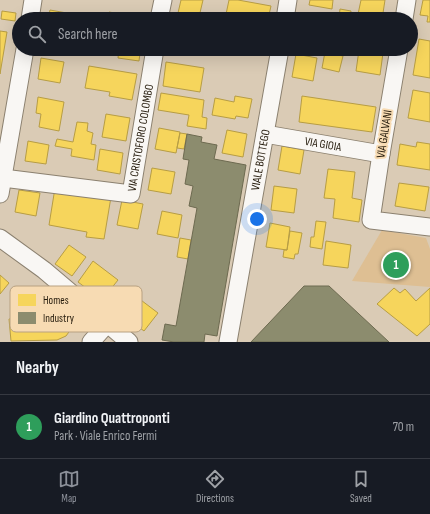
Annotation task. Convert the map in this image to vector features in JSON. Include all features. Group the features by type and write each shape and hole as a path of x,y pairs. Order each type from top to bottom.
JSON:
{"street":[{"path":"31,12 33,0"},
{"path":"161,12 163,0"},
{"path":"286,12 288,0"},
{"path":"405,12 407,0"},
{"path":"2,186 24,56"},
{"name":"VIA CRISTOFORO COLOMBO","path":"2,186 131,194 154,56"},
{"name":"VIALE BOTTEGO","path":"228,342 279,56"},
{"name":"VIA GALVANI","path":"398,56 371,220 430,227"},
{"name":"VIA GIOIA","path":"266,134 381,154"},
{"path":"0,238 44,270 63,286"},
{"path":"91,342 100,332"},
{"path":"116,332 128,342"}],"shaded area":[{"path":"382,230 426,238 430,249 430,287 352,281"}],"building: Homes":[{"path":"181,0 203,0 200,12 178,12"},
{"path":"229,0 238,0 271,6 270,12 226,12"},
{"path":"310,0 333,0 332,9 309,5"},
{"path":"361,0 385,0 383,12 358,12"},
{"path":"423,0 430,0 430,22 427,22 428,16 420,15"},
{"path":"340,9 351,11 351,12 340,12"},
{"path":"50,10 61,12 50,12"},
{"path":"2,11 12,12 12,21 1,19"},
{"path":"0,31 7,32 0,74"},
{"path":"419,39 430,41 430,78 413,75 416,56 418,56"},
{"path":"118,56 140,56 139,61 118,58"},
{"path":"296,56 317,58 313,81 292,77"},
{"path":"324,56 343,56 339,72 322,68"},
{"path":"358,56 383,56 380,75 356,71"},
{"path":"41,58 64,62 60,83 38,79"},
{"path":"166,62 204,68 200,92 163,86"},
{"path":"89,66 137,74 132,100 109,96 110,92 85,88"},
{"path":"413,90 430,93 430,122 408,118"},
{"path":"161,93 204,100 202,117 207,118 206,129 187,126 189,115 158,110"},
{"path":"235,96 252,99 248,118 236,116 235,119 212,115 215,98 234,102"},
{"path":"302,96 376,107 372,132 299,122"},
{"path":"38,97 64,102 59,131 39,127 41,114 36,113"},
{"path":"106,114 130,118 126,141 102,137"},
{"path":"77,122 88,123 87,131 93,133 91,144 96,145 94,160 71,156 72,149 55,146 57,139 73,142"},
{"path":"159,128 180,132 176,153 155,149"},
{"path":"227,130 247,134 243,157 222,153"},
{"path":"180,133 187,134 184,149 177,148"},
{"path":"28,141 49,145 46,164 25,161"},
{"path":"417,142 430,144 430,170 397,165 400,144 416,147"},
{"path":"282,146 304,150 300,174 278,170"},
{"path":"100,149 123,153 120,174 97,170"},
{"path":"152,168 175,172 171,194 148,190"},
{"path":"328,169 355,172 352,198 362,200 359,222 333,218 335,199 324,198"},
{"path":"399,183 429,187 425,211 395,206"},
{"path":"274,186 297,189 294,213 271,210"},
{"path":"55,188 111,197 104,239 86,237 87,232 49,225"},
{"path":"19,190 40,193 36,216 15,212"},
{"path":"122,200 143,204 138,229 117,225"},
{"path":"162,211 182,215 178,238 157,234"},
{"path":"316,221 326,222 322,249 310,247 311,237 314,237"},
{"path":"270,223 290,227 287,250 266,247"},
{"path":"290,231 302,233 298,254 295,254 294,259 283,257 284,250 287,250"},
{"path":"180,238 191,240 188,259 177,257"},
{"path":"326,241 351,245 348,268 323,265"},
{"path":"69,245 86,257 72,276 55,264"},
{"path":"93,261 118,280 113,286 83,286 78,282"},
{"path":"0,275 9,283 0,294"},
{"path":"394,288 400,293 405,289 416,301 430,288 430,324 417,336 377,304"},
{"path":"142,301 158,313 144,331 142,329"},
{"path":"10,332 69,332 66,336 57,340 11,341"}],"building: Industry":[{"path":"187,134 202,137 201,142 217,145 214,159 246,165 217,336 205,334 204,342 174,342 162,340 165,324 176,326 197,208 189,206 193,186 185,184 189,160 183,159"},
{"path":"304,286 329,286 389,342 251,342"}],"place":[{"name":"Giardino Quattroponti","path":"396,265"}]}
